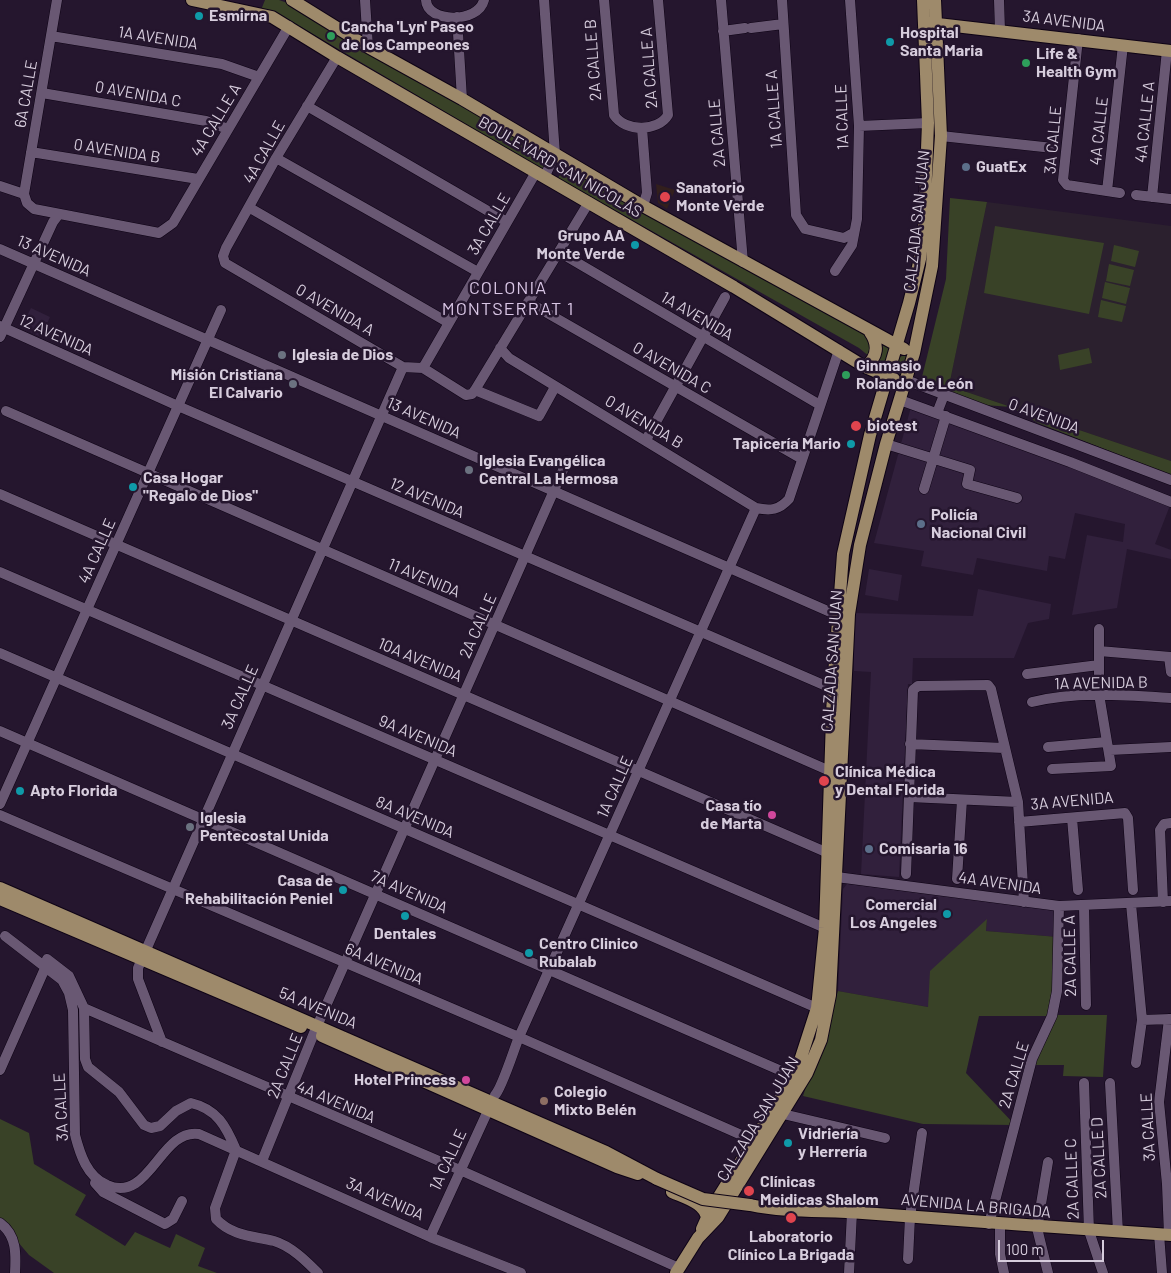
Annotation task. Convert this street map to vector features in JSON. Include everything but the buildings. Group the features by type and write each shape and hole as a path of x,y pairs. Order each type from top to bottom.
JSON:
{"main road":[{"name":"BOULEVARD SAN NICOLÁS","path":"192,0 258,6 272,17 337,57 589,202 865,367 887,378 906,380"},
{"name":"BOULEVARD SAN NICOLÁS","path":"292,0 368,47 462,99 643,206 870,332 914,353"},
{"name":"CALZADA SAN JUAN","path":"833,852 828,833 830,771 838,689 860,545 886,444 914,353 932,266 941,136 931,23 923,0"},
{"name":"CALZADA SAN JUAN","path":"698,1238 718,1217 783,1114 820,1040 830,995 838,689 837,615 843,554 870,435 898,347 920,259 924,227 931,23 935,0"},
{"name":"3A AVENIDA","path":"931,23 1123,44 1169,51"},
{"path":"865,367 876,355 877,347 870,332"},
{"path":"843,554 847,564 845,587 846,592 852,599"},
{"name":"CALZADA SAN JUAN","path":"677,1271 698,1238 720,1195 802,1073 818,1008 832,876"},
{"name":"5A AVENIDA","path":"0,888 143,956"},
{"name":"5A AVENIDA","path":"0,899 143,956 491,1102 619,1163 703,1207 707,1219"},
{"name":"5A AVENIDA","path":"619,1163 694,1196 750,1205"},
{"name":"5A AVENIDA","path":"619,1163 689,1191 710,1197 720,1195"},
{"name":"AVENIDA LA BRIGADA","path":"750,1205 789,1211 852,1212 1037,1228 1166,1235"}],"street":[{"name":"6A CALLE","path":"24,194 57,0"},
{"path":"365,0 368,47"},
{"path":"426,0 427,7 433,13 456,17 475,14 481,9 484,0"},
{"name":"3A CALLE","path":"423,368 507,222 555,154 544,0"},
{"name":"2A CALLE B","path":"604,0 614,115 621,122 642,128"},
{"name":"2A CALLE A","path":"643,206 647,193 642,128 659,125 668,115 658,0"},
{"name":"2A CALLE","path":"721,0 743,262"},
{"name":"1A CALLE A","path":"782,0 796,215 805,229 844,238 853,233"},
{"name":"1A CALLE","path":"835,271 852,245 857,220 859,126 850,0"},
{"path":"998,0 1000,30"},
{"path":"456,17 462,99"},
{"path":"723,32 783,24"},
{"name":"4A CALLE A","path":"59,214 159,232 168,229 288,26"},
{"name":"1A AVENIDA","path":"50,36 222,64 259,77"},
{"name":"3A CALLE","path":"1078,39 1063,180 1064,184 1107,191"},
{"name":"4A CALLE","path":"1107,191 1123,44"},
{"name":"4A CALLE A","path":"1152,197 1166,103 1169,51"},
{"name":"4A CALLE","path":"225,264 223,256 226,248 250,208 276,158 337,57"},
{"name":"0 AVENIDA C","path":"42,93 206,121 228,128"},
{"path":"307,106 507,222"},
{"path":"859,126 928,123"},
{"path":"941,136 1052,148"},
{"name":"0 AVENIDA B","path":"31,152 198,179"},
{"path":"276,158 478,272"},
{"path":"0,186 24,194 30,207 59,214 52,222 1,330"},
{"path":"1107,191 1120,193"},
{"path":"1136,195 1171,199"},
{"path":"475,390 589,202"},
{"path":"250,208 449,323"},
{"path":"32,264 48,221 44,211"},
{"name":"13 AVENIDA","path":"0,249 837,615"},
{"name":"1A AVENIDA","path":"559,252 820,405"},
{"name":"0 AVENIDA A","path":"225,264 403,367 418,370 423,368 466,395 472,394 475,390 539,416 555,387"},
{"path":"646,440 725,297"},
{"name":"0 AVENIDA C","path":"528,302 802,459"},
{"name":"4A CALLE","path":"0,804 221,310"},
{"name":"12 AVENIDA","path":"1,330 700,633 838,689"},
{"name":"0 AVENIDA B","path":"500,348 509,358 555,387 646,440 756,508 777,509 789,498 802,459"},
{"path":"802,459 839,350"},
{"name":"3A CALLE","path":"162,1042 138,979 138,968 171,889 403,367"},
{"name":"0 AVENIDA","path":"906,380 1171,480"},
{"path":"924,489 935,459 944,395"},
{"path":"900,400 1070,462 1171,502"},
{"name":"11 AVENIDA","path":"6,411 830,771"},
{"path":"886,444 970,470 967,484 1017,498"},
{"name":"2A CALLE","path":"262,1161 316,1029 567,461"},
{"name":"10A AVENIDA","path":"0,494 639,771 833,852"},
{"name":"1A CALLE","path":"430,1237 491,1102 499,1090 502,1078 520,1037 756,508"},
{"name":"9A AVENIDA","path":"0,572 825,928"},
{"path":"1052,769 1111,766 1099,694 1099,629"},
{"path":"1099,652 1170,657 1171,672"},
{"name":"8A AVENIDA","path":"0,653 818,1008"},
{"path":"1027,674 1099,665"},
{"path":"906,874 913,690 915,687 990,687 1018,802 1024,902"},
{"name":"1A AVENIDA B","path":"1032,702 1050,697 1099,694 1171,698"},
{"name":"7A AVENIDA","path":"0,731 786,1073 802,1073"},
{"path":"910,744 1004,748"},
{"path":"1048,747 1171,747"},
{"path":"908,797 1018,802"},
{"path":"957,879 962,800"},
{"name":"3A AVENIDA","path":"1019,822 1125,813 1127,815 1133,890"},
{"name":"6A AVENIDA","path":"0,814 345,964 520,1037 755,1141"},
{"path":"1072,818 1078,890"},
{"path":"1166,824 1167,901"},
{"name":"4A AVENIDA","path":"832,876 1058,906 1167,901"},
{"path":"1131,904 1142,1020 1136,1063"},
{"name":"2A CALLE","path":"995,1224 1032,1059 1052,1016 1057,991 1058,906"},
{"name":"2A CALLE A","path":"1084,906 1086,1006"},
{"path":"0,1070 46,966 2,935"},
{"path":"2,935 44,957 69,976 84,1008 85,1058 88,1067 119,1092 144,1125 151,1128 160,1126 176,1111 191,1103 206,1107 228,1131 236,1150 216,1208 216,1219 224,1227 251,1238 274,1241 291,1250 318,1273"},
{"name":"3A CALLE","path":"46,966 62,980 69,993 73,1010 75,1135 80,1154 88,1170 101,1183 120,1189 132,1185 146,1175 178,1138 190,1133 199,1134 236,1150"},
{"name":"4A AVENIDA","path":"84,1008 288,1098 460,1170 677,1271"},
{"path":"1142,1020 1170,1019"},
{"name":"3A CALLE","path":"1162,1273 1166,1235 1167,1184 1159,1102 1170,1019"},
{"name":"2A CALLE C","path":"1084,1083 1089,1231 1103,1273"},
{"name":"2A CALLE D","path":"1110,1083 1118,1232"},
{"path":"783,1114 885,1138"},
{"path":"908,1259 910,1217 922,1133"},
{"name":"3A AVENIDA","path":"236,1150 430,1237 517,1272"},
{"path":"1048,1162 1037,1228 1048,1273"},
{"path":"88,1170 89,1175 103,1192 162,1223 168,1223 174,1219 182,1201"},
{"path":"850,1273 852,1212"},
{"path":"0,1223 9,1231 16,1249 15,1273"},
{"path":"995,1224 1004,1273"}],"shaded area":[{"name":"Sanatorio Monte Verde","path":"656,184 675,190 667,209 658,203"},
{"path":"987,202 1171,226 1171,461 949,386"},
{"path":"31,308 50,317 41,337 21,328"},
{"path":"913,406 1166,504 1169,508 1155,544 1171,550 1171,559 1127,549 1117,608 1072,615 1087,535 1123,542 1125,524 1075,513 1065,559 1049,556 1047,571 977,558 973,575 921,566 924,551 874,543 911,407"},
{"path":"869,569 902,575 898,601 865,595"},
{"path":"978,589 1051,604 1049,619 1028,623 1014,658 913,658 912,684 908,684 899,877 861,874 871,672 854,671 854,613 973,616"},
{"path":"847,884 1061,909 1058,937 986,931 987,920 928,1007 838,991 843,889"}],"green space":[{"path":"265,0 279,0 290,4 556,159 549,173 301,27 261,10"},
{"path":"564,167 891,343 887,367 881,366 859,348 558,178"},
{"path":"950,198 987,202 949,386 1171,461 1171,475 1038,423 1011,407 984,405 924,382 922,377 946,279"},
{"path":"995,226 1104,243 1089,314 984,293"},
{"path":"1114,245 1139,251 1135,267 1111,261"},
{"path":"1109,264 1134,270 1130,286 1106,281"},
{"path":"1105,282 1130,288 1126,304 1102,298"},
{"path":"1101,300 1126,306 1122,322 1098,317"},
{"path":"1089,348 1092,363 1060,370 1058,355"},
{"path":"907,356 901,375 896,370 900,357"},
{"path":"987,919 986,931 1058,937 1053,1015 1107,1015 1103,1077 1063,1076 1064,1065 1030,1065 1052,1016 979,1016 966,1073 1015,1125 923,1124 803,1096 838,991 928,1007 930,971"},
{"path":"0,1119 29,1133 34,1164 86,1195 75,1215 125,1246 135,1232 170,1248 176,1234 205,1248 198,1266 217,1273 54,1273 29,1255 0,1221"}],"place":[{"name":"Esmirna","path":"199,16"},
{"name":"Cancha 'Lyn' Paseo de los Campeones","path":"331,36"},
{"name":"Hospital Santa Maria","path":"890,42"},
{"name":"Life & Health Gym","path":"1026,63"},
{"name":"GuatEx","path":"966,167"},
{"name":"Sanatorio Monte Verde","path":"665,197"},
{"name":"Grupo AA Monte Verde","path":"635,245"},
{"name":"Iglesia de Dios","path":"282,355"},
{"name":"Ginmasio Rolando de León","path":"846,375"},
{"name":"Misión Cristiana El Calvario","path":"293,384"},
{"name":"biotest","path":"856,426"},
{"name":"Tapicería Mario","path":"851,444"},
{"name":"Iglesia Evangélica Central La Hermosa","path":"469,470"},
{"name":"Casa Hogar \"Regalo de Dios\"","path":"133,487"},
{"name":"Policía Nacional Civil","path":"921,524"},
{"name":"Clínica Médica y Dental Florida","path":"824,781"},
{"name":"Apto Florida","path":"20,791"},
{"name":"Casa tío de Marta","path":"772,815"},
{"name":"Iglesia Pentecostal Unida","path":"190,827"},
{"name":"Comisaria 16","path":"869,849"},
{"name":"Casa de Rehabilitación Peniel","path":"343,890"},
{"name":"Comercial Los Angeles","path":"947,914"},
{"name":"Dentales","path":"405,916"},
{"name":"Centro Clinico Rubalab","path":"529,953"},
{"name":"Hotel Princess","path":"466,1080"},
{"name":"Colegio Mixto Belén","path":"544,1101"},
{"name":"Vidriería y Herrería","path":"788,1143"},
{"name":"Clínicas Meidicas Shalom","path":"749,1191"},
{"name":"Laboratorio Clínico La Brigada","path":"791,1218"}],"district":[{"name":"COLONIA MONTSERRAT 1","path":"508,298"}]}
